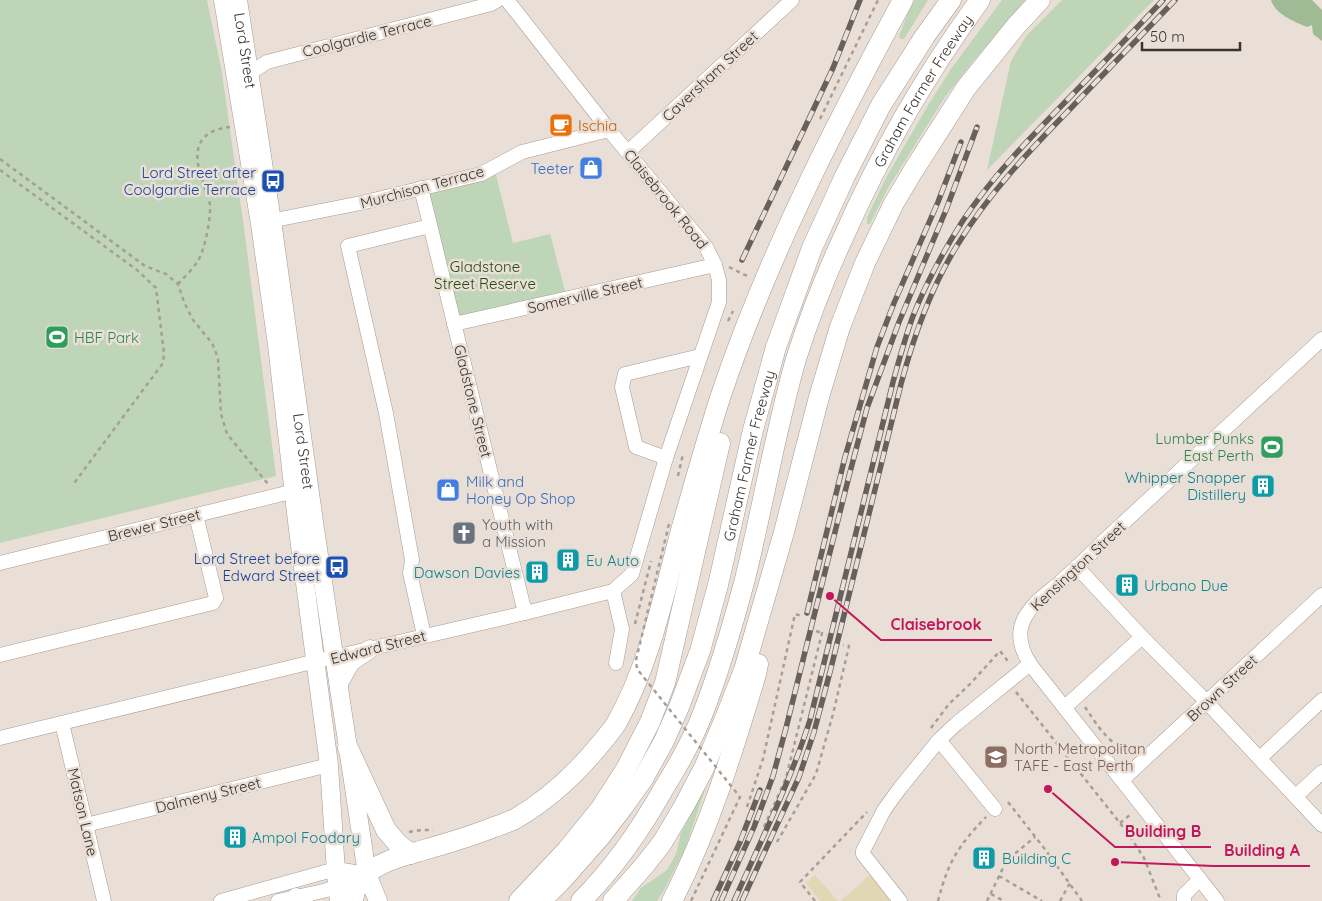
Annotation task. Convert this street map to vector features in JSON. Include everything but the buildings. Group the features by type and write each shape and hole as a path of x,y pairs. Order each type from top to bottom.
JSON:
{"highway":[{"path":"353,901 360,882 367,874 387,862 471,837 513,820 552,794 586,762 615,726 634,686 660,615 680,535 720,399 744,329 758,275 806,187 870,59 903,0"},
{"name":"Graham Farmer Freeway","path":"541,901 600,837 643,779 664,741 700,651 716,595 753,430 776,347 812,248 845,176 881,105 950,0"},
{"name":"Graham Farmer Freeway","path":"581,901 620,856 650,813 678,764 702,714 723,656 745,577 781,415 797,357 829,270 875,168 905,114 934,67 980,0"},
{"path":"612,901 662,843 684,806 704,768 744,670 784,532 837,336 865,263 894,203 925,150 966,88 1016,26 1040,0"},
{"path":"519,901 567,850 601,808 626,769 650,722 664,683 736,380 758,275"},
{"path":"672,901 704,832 729,762 756,674 784,532"},
{"path":"348,748 386,830 398,844 411,854"}],"main road":[{"name":"Lord Street","path":"223,0 243,74 266,222 293,492 329,765 338,894"},
{"name":"Lord Street","path":"238,0 244,125 266,222"},
{"name":"Lord Street","path":"293,492 334,658 367,874 378,901"},
{"path":"339,683 351,662 370,649"}],"street":[{"name":"Coolgardie Terrace","path":"243,74 267,62 491,4 498,0"},
{"name":"Claisebrook Road","path":"507,0 609,130 706,246 715,265 719,280 719,302 666,458"},
{"name":"Caversham Street","path":"628,152 792,0"},
{"name":"Murchison Terrace","path":"266,222 360,203 482,174 522,152 609,130"},
{"name":"Gladstone Street","path":"421,188 525,613"},
{"path":"424,635 410,573 412,560 386,413 348,246 430,226"},
{"name":"Somerville Street","path":"454,324 715,265"},
{"name":"Kensington Street","path":"1030,664 1024,655 1020,635 1026,615 1032,606 1077,567 1322,338"},
{"path":"666,458 636,447 622,387 626,374 700,356"},
{"name":"Edward Street","path":"0,738 613,591 632,574 666,458"},
{"name":"Brewer Street","path":"0,563 293,492"},
{"path":"0,655 213,603 216,598 196,515"},
{"path":"1077,567 1322,825"},
{"path":"613,591 622,629 616,663"},
{"name":"Brown Street","path":"1122,780 1322,595"},
{"path":"1065,707 1142,637"},
{"path":"900,901 863,854 884,810 939,740 1030,664 1217,901"},
{"path":"1260,758 1322,700"},
{"name":"Matson Lane","path":"62,723 104,901"},
{"path":"939,740 995,809"},
{"name":"Dalmeny Street","path":"86,825 329,765"},
{"path":"1296,796 1322,772"},
{"path":"221,901 336,869 367,874"},
{"path":"278,901 338,894 367,874"},
{"path":"1184,901 1184,895 1200,879"}],"path":[{"path":"178,284 198,261 207,235 210,204 196,152 203,138 217,128 244,125"},
{"path":"0,158 145,266 166,274 178,284 193,320 212,343 218,358 221,414 227,434 293,492"},
{"path":"0,170 136,270 156,288 164,353 163,363 72,486"},
{"path":"715,265 724,258 729,267 758,275"},
{"path":"668,524 636,660 636,669 740,797 691,901"},
{"path":"634,631 652,558"},
{"path":"748,807 763,759 795,614 802,616"},
{"path":"816,631 827,635"},
{"path":"764,826 786,778 822,633"},
{"path":"777,842 816,774 849,646 843,645"},
{"path":"944,710 1000,651 1019,674"},
{"path":"1013,688 1120,823 1144,858 1161,901"},
{"path":"938,901 943,882 954,855 974,828 1006,800 1082,901"},
{"path":"1120,823 1131,814"},
{"path":"402,834 421,830 440,830"},
{"path":"987,901 1004,866 1012,856 1035,837"},
{"path":"1000,876 1042,901"},
{"path":"800,882 815,901"},
{"path":"1060,901 1070,883"},
{"path":"990,894 1004,901"}],"green space":[{"path":"0,0 207,0 222,73 276,476 0,543"},
{"path":"915,0 928,0 904,39 900,39 899,36"},
{"path":"1002,0 1025,0 945,97 888,188 870,224 867,224 867,217 887,176 927,107 951,69"},
{"path":"1062,0 1154,0 987,170 1011,61 1026,36"},
{"path":"1271,0 1312,0 1322,10 1322,41 1313,34 1312,25 1307,27 1286,17 1273,5"},
{"name":"Gladstone Street Reserve","path":"494,167 513,243 550,234 567,298 454,324 421,188"},
{"path":"706,787 685,849 657,901 632,901 641,888 667,870 676,854 681,833"}],"sand":[{"path":"815,875 838,901 820,901 806,883"},
{"path":"870,875 891,901 840,901"}],"railway":[{"path":"742,260 833,68 860,0"},
{"path":"734,901 784,789 810,720 893,382 910,324 923,292 962,222 1000,172 1163,0"},
{"path":"742,901 799,777 814,732 901,384 918,330 948,260 970,225 1011,172 1175,0"},
{"path":"721,901 754,827 773,776 867,408 899,322 946,210 977,127"},
{"path":"807,613 845,457 877,347 961,142"},
{"path":"713,901 740,842 760,790"}],"place":[{"name":"Ischia","path":"561,125"},
{"name":"Teeter","path":"591,168"},
{"name":"Lord Street after Coolgardie Terrace","path":"273,181"},
{"name":"HBF Park","path":"57,337"},
{"name":"Lumber Punks East Perth","path":"1272,447"},
{"name":"Whipper Snapper Distillery","path":"1263,486"},
{"name":"Milk and Honey Op Shop","path":"448,490"},
{"name":"Youth with a Mission","path":"464,533"},
{"name":"Eu Auto","path":"568,560"},
{"name":"Lord Street before Edward Street","path":"337,567"},
{"name":"Dawson Davies","path":"537,572"},
{"name":"Urbano Due","path":"1127,585"},
{"name":"Claisebrook","path":"830,596"},
{"name":"North Metropolitan TAFE - East Perth","path":"996,757"},
{"name":"Building B","path":"1048,789"},
{"name":"Ampol Foodary","path":"235,837"},
{"name":"Building C","path":"984,858"},
{"name":"Building A","path":"1115,862"}]}
